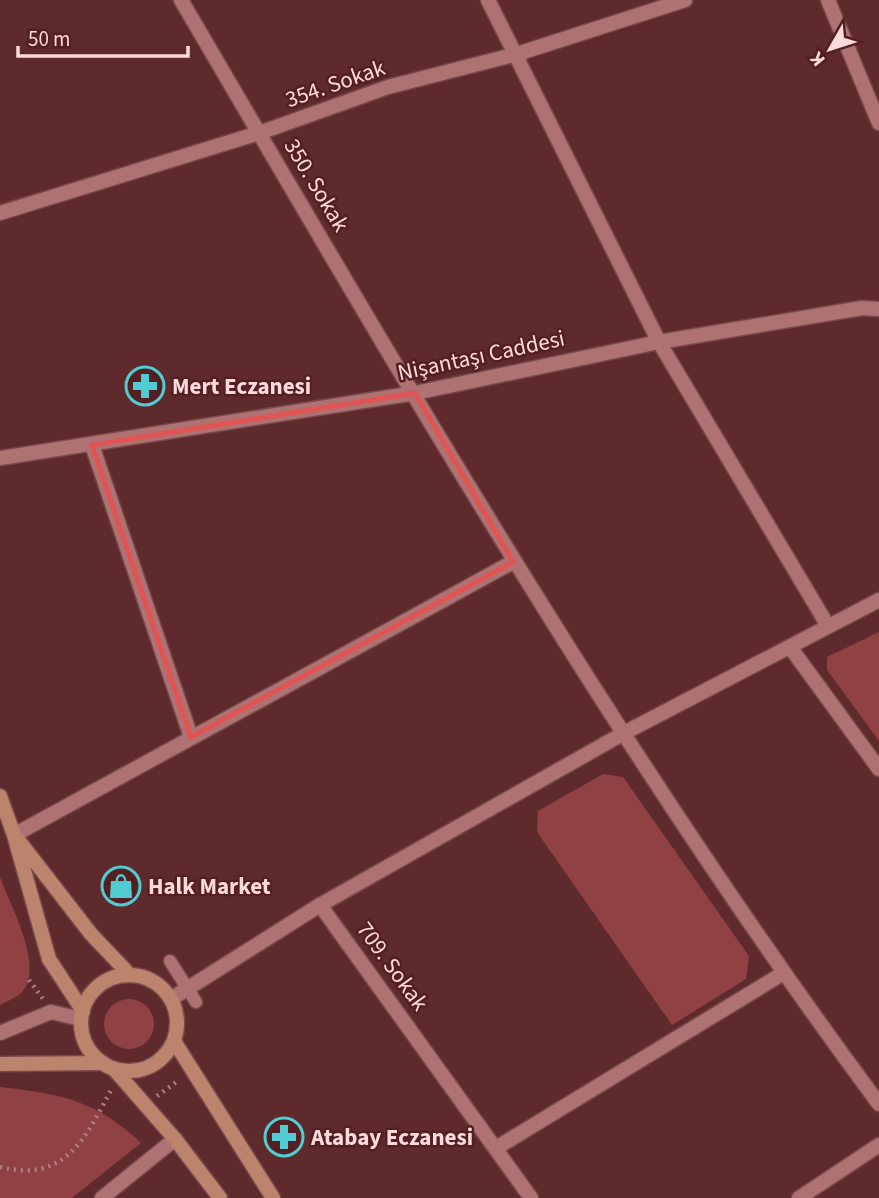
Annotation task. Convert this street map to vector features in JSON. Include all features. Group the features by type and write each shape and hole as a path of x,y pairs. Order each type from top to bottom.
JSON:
{"main road":[{"path":"0,796 14,835 49,959 82,1015 86,1044 175,1139 220,1198"},
{"path":"14,835 91,934 129,975"},
{"path":"0,1064 142,1070 161,1059 174,1041 178,1027 171,999 153,981 129,975 114,977 100,985 89,997 82,1015"},
{"path":"174,1041 273,1198"}],"street":[{"name":"350. Sokak","path":"181,0 513,562 782,974 879,1104"},
{"path":"488,0 659,342 828,626"},
{"name":"354. Sokak","path":"0,213 259,133 388,87 517,54 685,0"},
{"path":"828,0 879,123"},
{"name":"Nişantaşı Caddesi","path":"0,458 415,393 659,342 862,308 879,309"},
{"path":"92,444 191,737"},
{"path":"14,835 513,562"},
{"path":"171,999 320,905 624,733 879,600"},
{"path":"790,647 879,769"},
{"name":"709. Sokak","path":"320,905 531,1198"},
{"path":"170,961 196,1002"},
{"path":"496,1148 782,974"},
{"path":"0,1033 51,1012 82,1015"},
{"path":"102,1198 175,1139"},
{"path":"799,1198 879,1145"}],"path":[{"path":"0,1167 31,1171 60,1163 86,1139 111,1069"},
{"path":"145,1105 193,1070"}],"highlighted area":[{"path":"415,393 513,562 191,737 92,445"}],"shaded area":[{"path":"879,632 879,741 827,670 827,657"},
{"path":"603,774 623,777 749,956 746,979 672,1025 537,832 538,811"},
{"path":"0,877 23,935 30,966 23,991 0,1005"},
{"path":"129,999 147,1006 154,1024 147,1042 129,1049 111,1042 104,1024 111,1006"},
{"path":"0,1087 76,1101 108,1117 141,1143 72,1198 0,1198"}],"place":[{"name":"Mert Eczanesi","path":"145,386"},
{"name":"Halk Market","path":"121,886"},
{"name":"Atabay Eczanesi","path":"284,1137"}]}
